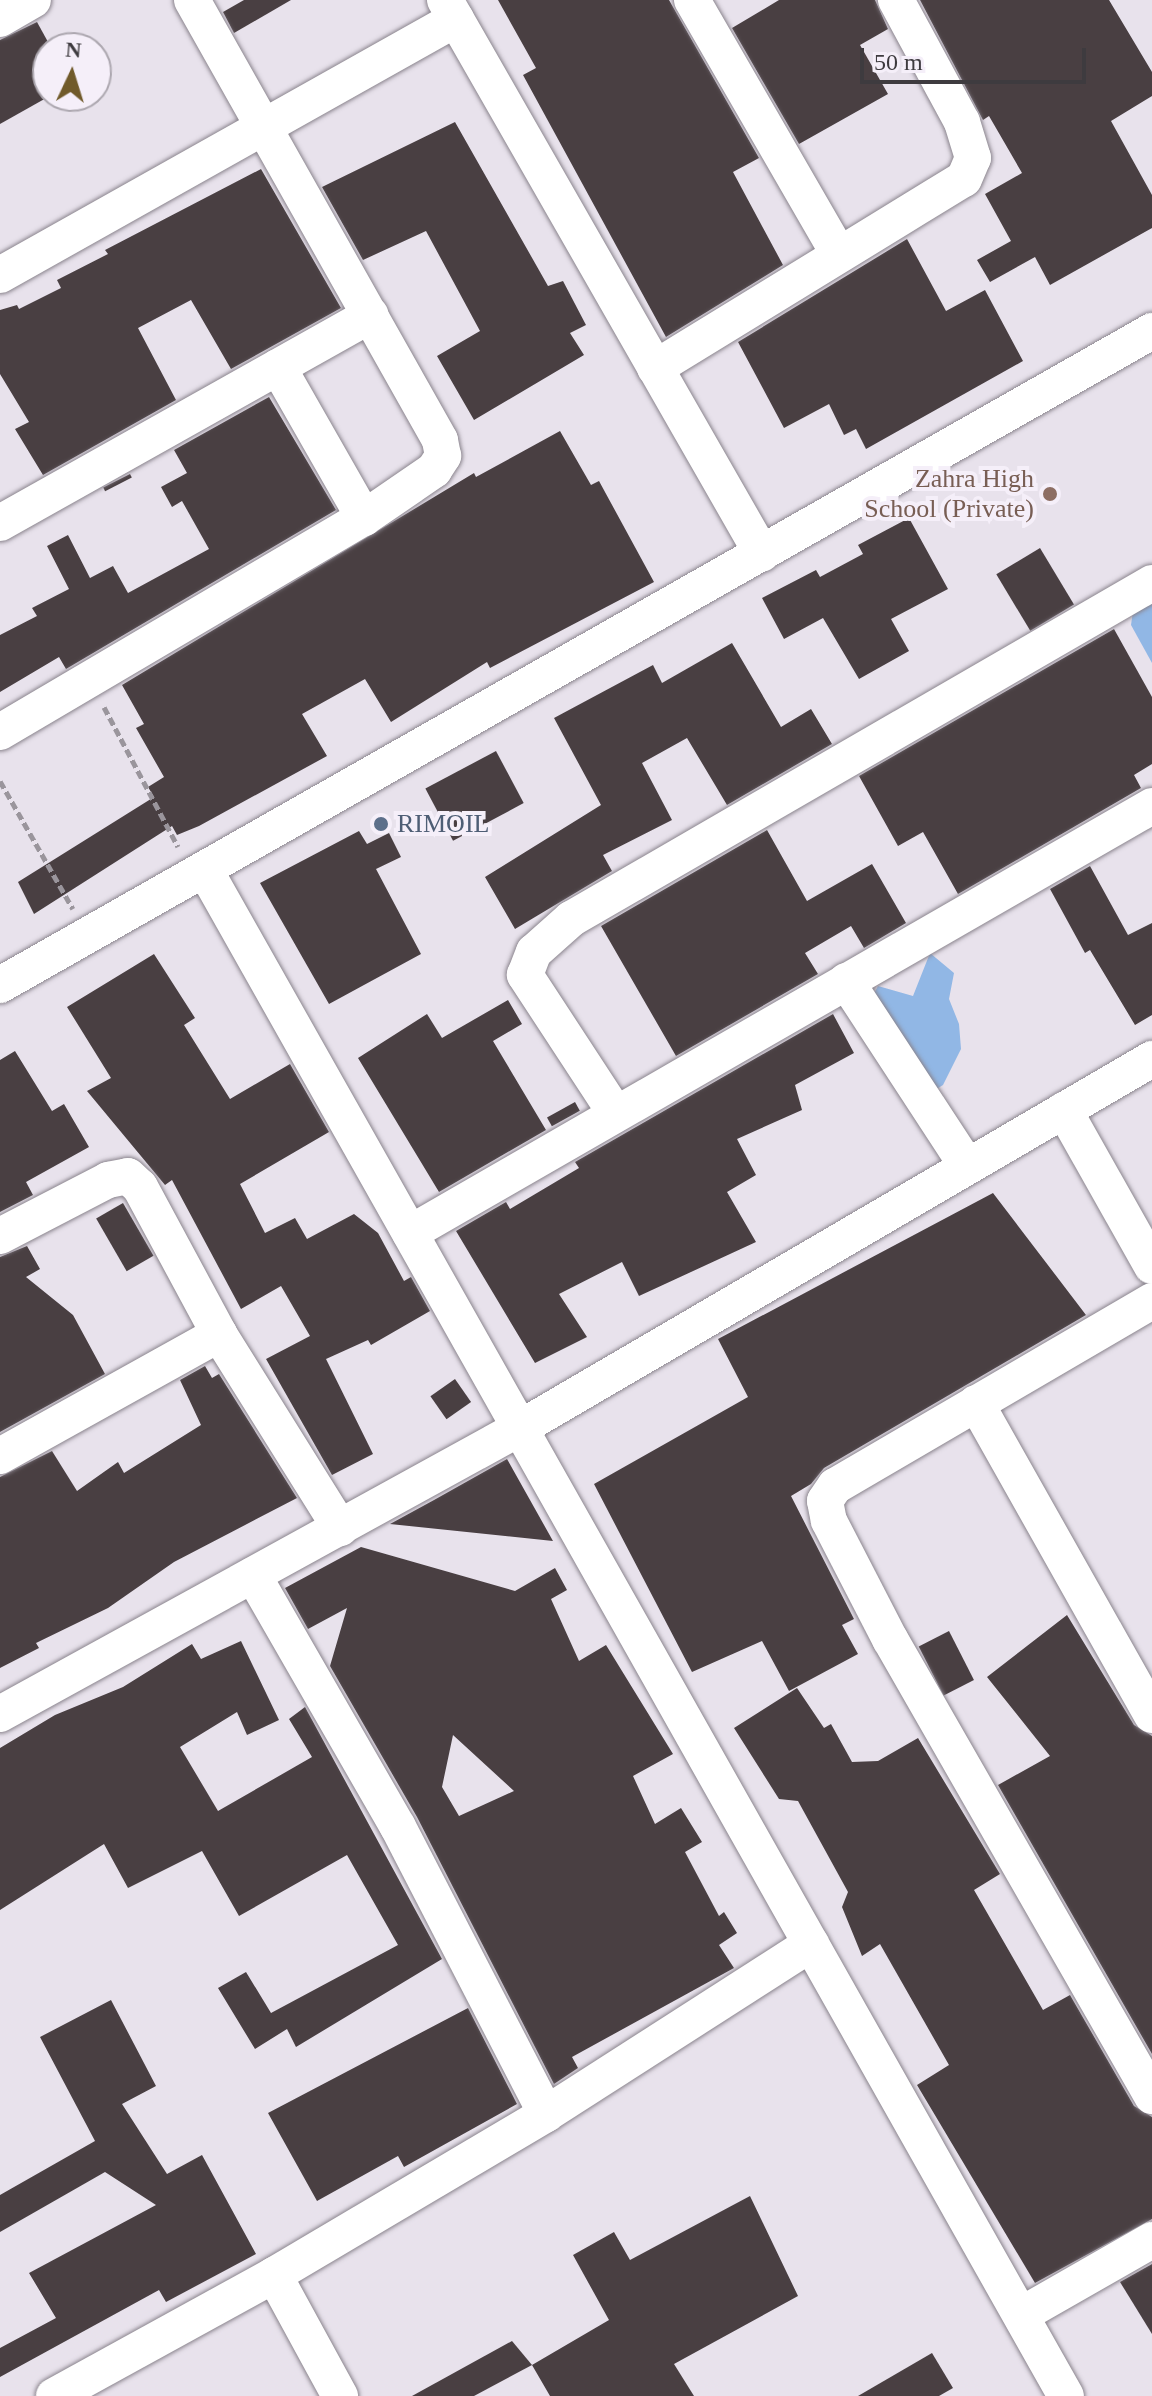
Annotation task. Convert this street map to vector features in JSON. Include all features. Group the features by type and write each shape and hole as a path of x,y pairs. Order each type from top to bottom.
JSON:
{"street":[{"path":"0,19 33,0"},
{"path":"0,732 364,518 434,470 443,456 440,440 192,0"},
{"path":"692,0 839,255"},
{"path":"655,368 964,179 973,158 962,122 896,0"},
{"path":"0,275 264,127 450,9 762,554"},
{"path":"0,523 371,315"},
{"path":"0,985 1152,331"},
{"path":"278,367 364,518"},
{"path":"614,1111 525,975 534,952 571,919 1152,583"},
{"path":"410,1233 614,1111 1152,806"},
{"path":"199,873 410,1233 1066,2396"},
{"path":"846,981 967,1166"},
{"path":"0,1714 520,1428 1152,1059"},
{"path":"1064,1110 1152,1266"},
{"path":"0,1236 108,1180 128,1176 146,1198 219,1334 340,1528"},
{"path":"1152,1301 835,1486 825,1501 829,1521 1028,1886 1152,2096"},
{"path":"0,1456 219,1334"},
{"path":"976,1403 1152,1715"},
{"path":"253,1575 398,1827 546,2114"},
{"path":"54,2396 274,2275 546,2114 811,1944"},
{"path":"1021,2315 1152,2240"},
{"path":"274,2275 340,2396"}],"path":[{"path":"91,681 199,873"},
{"path":"0,781 89,935"}],"water":[{"path":"1152,589 1152,663 1131,625 1136,591"},
{"path":"930,953 954,973 949,999 959,1024 961,1049 943,1085 935,1090 870,1001 878,986 913,996"}],"building":[{"path":"244,0 291,0 234,33 223,12"},
{"path":"498,0 669,0 759,158 733,172 783,265 666,337 523,75 536,68"},
{"path":"779,0 875,0 888,29 860,45 888,94 799,144 732,28"},
{"path":"920,0 1109,0 1152,72 1152,96 1111,121 1152,195 1152,228 1050,285 1035,257 990,282 977,260 1011,241 985,194 1022,173 989,116 983,120"},
{"path":"37,22 42,32 32,32 32,106 0,124 0,40"},
{"path":"455,122 548,286 563,281 586,325 570,333 584,355 474,420 437,356 480,331 426,231 363,260 322,187"},
{"path":"261,169 341,308 231,369 191,300 138,328 176,400 43,475 15,429 29,422 0,374 0,310 17,305 19,309 61,288 57,280 108,254 105,250"},
{"path":"907,239 946,311 985,290 1023,361 866,449 856,429 844,435 829,404 784,428 738,342"},
{"path":"269,397 336,510 66,669 59,657 0,692 0,635 37,616 32,608 69,589 47,546 68,535 90,578 113,566 128,593 209,549 182,501 172,507 161,487 187,473 174,450"},
{"path":"560,431 591,485 599,481 654,582 490,668 487,662 391,722 365,679 302,714 327,756 199,826 177,835 172,826 34,914 18,882 154,797 148,787 164,777 136,728 144,724 122,685 474,473 476,477"},
{"path":"130,474 132,478 105,491 103,488"},
{"path":"909,518 948,589 891,619 909,651 859,679 823,618 784,639 762,598 816,570 820,577 863,554 858,545"},
{"path":"1040,548 1074,605 1030,631 996,574"},
{"path":"1114,629 1152,697 1152,764 1134,775 1141,788 958,894 923,832 898,846 859,776"},
{"path":"732,643 781,727 811,709 832,744 727,805 687,738 642,763 672,820 603,855 612,871 515,929 485,877 601,805 554,718 653,665 662,683"},
{"path":"496,751 524,803 453,841 425,789"},
{"path":"767,830 807,901 872,864 906,923 864,948 851,926 805,953 818,974 676,1056 601,926"},
{"path":"359,831 367,844 389,833 401,857 376,869 421,954 329,1004 260,883"},
{"path":"1090,866 1128,935 1152,923 1152,1015 1135,1025 1090,950 1085,953 1050,889"},
{"path":"154,954 195,1018 184,1025 230,1099 290,1064 329,1132 240,1184 265,1233 295,1218 307,1239 354,1214 378,1233 404,1281 411,1277 430,1311 371,1345 368,1340 326,1359 373,1454 332,1475 266,1359 310,1336 281,1286 241,1309 172,1180 165,1185 87,1091 111,1078 67,1007"},
{"path":"508,1000 522,1024 493,1041 546,1130 439,1192 358,1058 427,1014 442,1038"},
{"path":"833,1014 854,1053 795,1085 802,1110 737,1139 756,1175 727,1192 756,1242 639,1296 622,1262 559,1294 587,1337 535,1363 456,1231 506,1202 510,1209 579,1168 575,1162"},
{"path":"15,1051 52,1111 64,1104 89,1147 26,1182 33,1195 0,1212 0,1060"},
{"path":"575,1102 580,1111 552,1126 547,1118"},
{"path":"993,1193 1086,1315 824,1468 811,1484 791,1496 854,1619 842,1625 858,1654 789,1691 762,1641 692,1672 594,1484 748,1397 718,1339"},
{"path":"123,1203 154,1256 127,1271 96,1218"},
{"path":"27,1246 40,1269 26,1277 73,1315 105,1374 0,1432 0,1257"},
{"path":"205,1366 212,1378 219,1374 297,1498 174,1562 108,1608 36,1643 39,1648 0,1668 0,1477 52,1451 77,1491 118,1462 124,1473 201,1425 180,1380"},
{"path":"455,1379 471,1402 446,1419 430,1396"},
{"path":"507,1459 553,1541 390,1524 434,1500"},
{"path":"361,1547 515,1591 555,1568 567,1590 551,1599 579,1661 606,1645 673,1754 633,1776 655,1824 681,1808 702,1842 685,1852 719,1916 724,1912 737,1933 719,1945 734,1968 572,2057 578,2068 554,2084 417,1817 330,1666 347,1608 308,1629 285,1588","holes":["453,1735 514,1791 459,1816 442,1787"]},
{"path":"1067,1615 1134,1725 1152,1736 1152,2054 998,1785 1050,1756 987,1677"},
{"path":"949,1631 974,1680 944,1695 919,1646"},
{"path":"241,1641 279,1720 247,1735 237,1712 180,1747 218,1811 312,1757 289,1719 305,1707 442,1959 296,2047 287,2029 255,2049 218,1988 246,1972 271,2013 398,1945 347,1855 239,1916 202,1851 128,1888 104,1844 0,1910 0,1748 55,1715 123,1687 192,1644 201,1659"},
{"path":"797,1688 824,1728 831,1724 852,1762 878,1761 918,1738 1000,1874 974,1890 1043,2010 1070,1995 1134,2106 1152,2117 1152,2219 1035,2283 917,2085 949,2065 880,1944 862,1956 842,1907 848,1892 798,1801 779,1799 734,1728"},
{"path":"111,2000 156,2086 122,2104 167,2174 202,2155 256,2254 166,2302 159,2290 0,2377 0,2348 56,2318 29,2273 156,2205 105,2172 0,2232 0,2195 95,2141 40,2037"},
{"path":"468,2008 517,2104 404,2167 398,2156 317,2201 268,2113"},
{"path":"750,2196 798,2296 674,2364 694,2396 550,2396 532,2365 609,2320 573,2255 614,2232 630,2260"},
{"path":"1152,2264 1152,2334 1120,2282"},
{"path":"512,2341 532,2365 474,2396 412,2396"},
{"path":"932,2353 953,2388 939,2396 858,2396"}],"place":[{"name":"Zahra High School (Private)","path":"1050,494"},
{"name":"RIMOIL","path":"381,824"}]}
